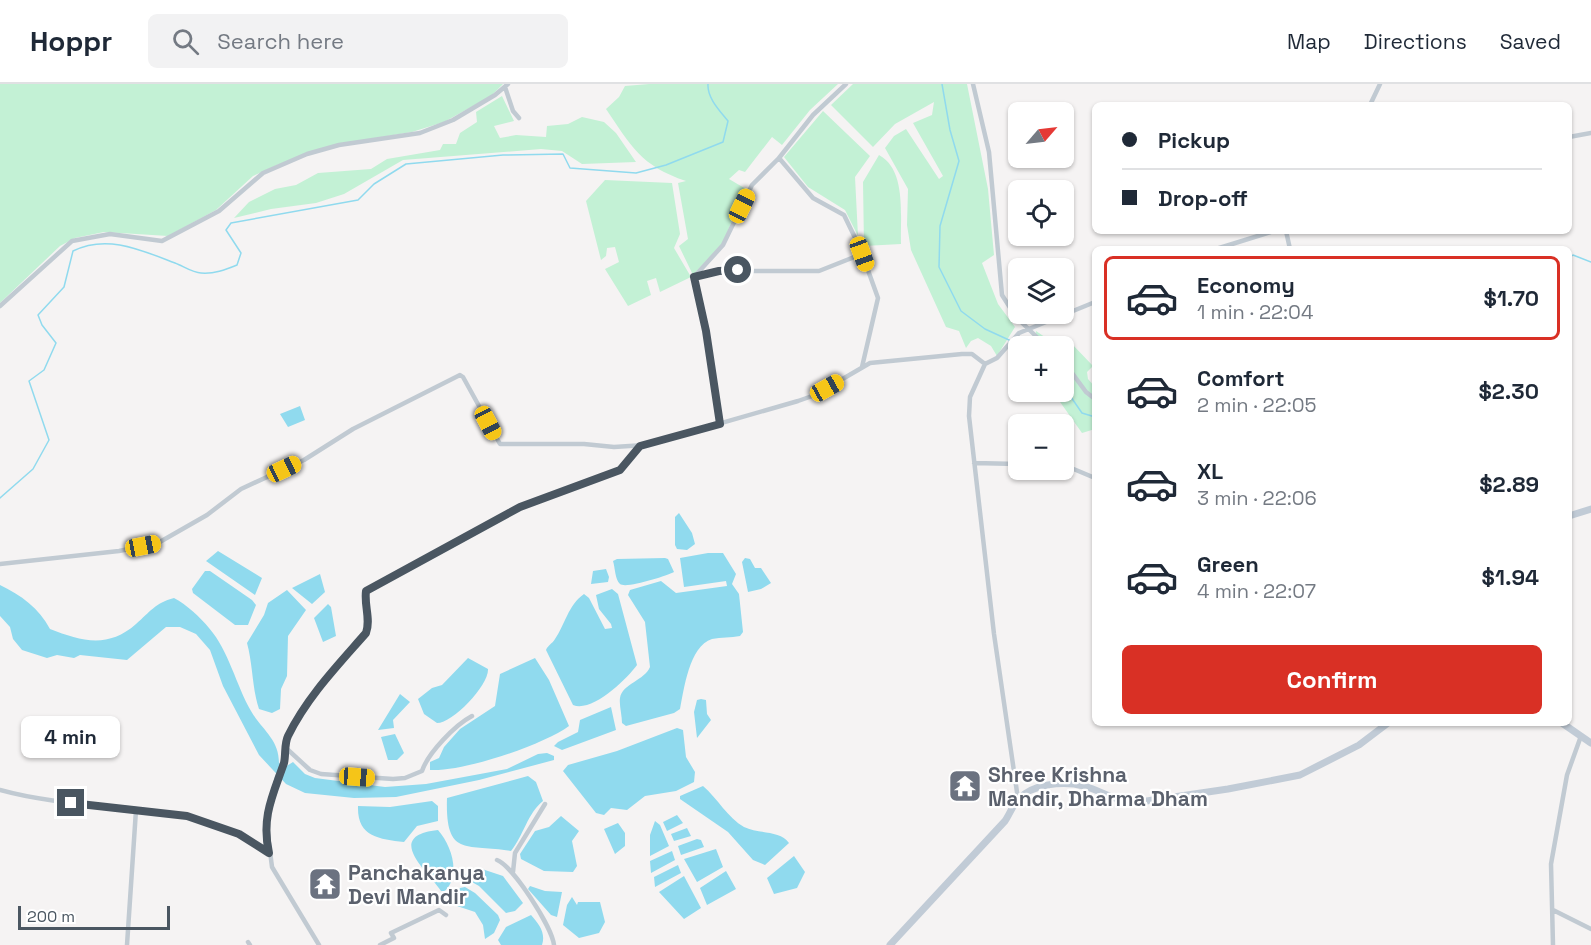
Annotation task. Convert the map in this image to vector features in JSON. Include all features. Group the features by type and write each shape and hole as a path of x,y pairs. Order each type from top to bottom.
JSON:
{"street":[{"path":"694,277 723,244 752,185 779,158 813,115 846,84"},
{"path":"973,84 989,152 1002,295 1028,329 1037,336"},
{"path":"1371,102 1380,84"},
{"path":"0,306 72,241 110,234 162,241 219,211 263,173 307,154 339,145 420,133 453,120 507,85 513,111 519,118"},
{"path":"1572,136 1591,133"},
{"path":"779,158 813,198 844,214 862,254 878,298 862,367"},
{"path":"1226,246 1264,234"},
{"path":"694,277 719,271 819,271 862,254"},
{"path":"694,277 706,331 720,424"},
{"path":"1018,799 974,463 970,397 985,364 997,358 1011,346 1015,338 1028,329 1092,303"},
{"path":"0,564 119,551 158,543 207,515 241,489 303,460 353,429 460,375 500,444 640,446 815,395 870,363 972,354 985,364"},
{"path":"1074,376 1092,397"},
{"path":"319,945 272,867 266,820 276,777 284,763 287,738 315,692 366,633 370,623 365,601 366,591 371,586 420,563 520,507 620,470 640,446"},
{"path":"974,463 1008,464"},
{"path":"1074,469 1092,477"},
{"path":"1572,515 1591,509"},
{"path":"286,748 310,770 321,774 405,778 418,774 426,760 455,728 472,716"},
{"path":"890,945 998,830 1018,799 1044,786 1069,784 1094,790 1116,801 1133,803 1262,783 1300,775 1318,768 1359,745 1384,726"},
{"path":"1566,726 1591,742"},
{"path":"1554,945 1551,864 1557,819 1567,775 1581,736"},
{"path":"0,790 47,802 187,816 239,834 269,853"},
{"path":"513,874 515,853 544,804"},
{"path":"127,945 136,810"},
{"path":"497,860 504,863 513,874 546,921 554,945"},
{"path":"380,945 393,938 391,933 431,913 439,910 446,915"},
{"path":"1553,910 1591,929"}],"green space":[{"path":"0,84 503,84 491,96 444,122 412,132 333,145 277,165 253,176 216,210 168,236 104,232 75,238 60,246 0,303"},
{"path":"838,84 810,110 782,145 772,137 745,172 739,170 729,179 746,189 722,244 693,275 679,246 688,239 678,183 686,181 658,169 638,153 606,109 619,97 625,86"},
{"path":"853,84 967,84 988,189 994,255 982,263 998,304 1008,318 1008,324 1013,324 1015,327 997,356 991,346 978,338 971,341 966,348 959,331 946,327 911,250 907,225 908,189 885,148 894,136 906,129 939,179 943,176 913,123 932,115 934,102 895,124 873,147 831,105"},
{"path":"502,96 514,121 494,126 500,138 516,135 546,137 547,126 568,124 582,117 604,122 616,133 636,162 582,164 562,151 541,149 403,160 344,194 316,203 271,209 234,218 249,202 275,189 296,185 318,173 371,169 387,159 440,150 443,144 456,144 460,133 477,122 476,112"},
{"path":"823,111 870,156 855,177 858,236 845,210 808,187 784,157"},
{"path":"879,155 888,162 898,183 901,244 864,246 863,182"},
{"path":"605,180 672,183 680,234 674,248 691,277 660,292 656,278 647,281 651,295 628,306 605,269 619,262 615,247 607,248 606,256 601,260 586,201"},
{"path":"1074,346 1092,365 1087,372 1088,379 1092,384 1092,430 1082,433 1074,422 1074,414 1069,414 1060,402 1074,402"}],"water":[{"path":"300,406 305,420 288,427 280,414"},
{"path":"679,513 692,533 695,544 687,550 677,549 675,545 675,517"},
{"path":"218,551 262,578 255,595 206,561"},
{"path":"723,553 736,574 732,584 739,594 743,632 740,636 712,639 698,650 689,670 680,709 674,713 626,726 622,723 620,698 622,693 650,667 645,622 628,595 630,590 661,581 676,593 727,586 726,581 684,587 680,558"},
{"path":"745,558 750,559 755,568 761,568 771,583 761,589 748,592 742,562"},
{"path":"617,559 668,559 674,572 630,585 620,584 617,580 613,561"},
{"path":"606,569 608,582 591,584 593,571"},
{"path":"205,571 210,571 256,605 248,625 235,625 193,593 192,589"},
{"path":"320,574 325,592 312,604 292,588"},
{"path":"0,585 29,603 50,629 73,637 94,640 105,640 126,632 162,602 174,598 179,601 197,616 216,637 251,711 276,747 279,763 285,767 293,762 305,774 315,778 385,787 426,784 507,769 538,754 547,753 554,756 554,760 479,780 396,797 354,798 305,793 286,784 259,755 223,686 210,650 196,634 180,627 166,627 127,660 80,655 74,658 57,655 47,658 22,650 13,639 10,627 0,616"},
{"path":"612,589 618,594 637,665 617,686 599,700 581,706 573,705 546,650 554,641 574,604 584,594 589,598 605,629 612,628 599,609 596,595"},
{"path":"287,590 306,610 288,636 287,676 281,689 280,709 272,713 259,709 247,643 264,615 268,603"},
{"path":"328,604 331,607 336,636 323,642 314,618"},
{"path":"468,658 488,669 487,676 469,702 452,717 437,723 424,714 418,699 432,688 442,685"},
{"path":"535,658 549,680 569,726 541,741 502,756 462,767 430,770 430,762 439,758 444,747 460,729 495,706 500,674"},
{"path":"400,694 410,702 393,720 394,728 378,730"},
{"path":"697,700 706,700 707,714 711,720 697,738 694,712"},
{"path":"611,707 616,730 562,750 554,746 578,732 580,720"},
{"path":"677,728 683,730 686,757 695,772 694,782 676,791 645,796 627,810 611,808 604,815 596,813 563,771 568,765 617,751"},
{"path":"395,734 404,753 397,760 388,760 381,737"},
{"path":"528,776 536,782 543,801 533,812 511,851 471,847 455,839 450,831 447,817 447,798"},
{"path":"703,786 744,827 780,836 789,843 765,865 753,860 728,832 680,799 680,796"},
{"path":"432,801 438,806 438,821 417,826 404,842 378,837 371,834 361,824 358,806 390,807"},
{"path":"677,815 683,823 667,831 663,822"},
{"path":"561,816 579,831 572,841 577,866 573,872 544,871 521,859 520,854 535,831 549,827"},
{"path":"655,821 660,825 669,846 650,856 650,835"},
{"path":"618,823 625,833 625,846 615,854 604,829"},
{"path":"687,828 691,836 674,841 671,834"},
{"path":"438,830 453,860 453,877 445,891 441,891 420,864 411,847 413,839"},
{"path":"697,839 701,840 704,847 681,855 678,846"},
{"path":"716,849 723,867 697,882 684,859"},
{"path":"672,851 675,860 651,873 650,861"},
{"path":"794,856 805,872 797,888 774,894 767,878"},
{"path":"678,865 681,873 655,887 654,877"},
{"path":"482,869 503,876 523,903 515,911 506,913 479,886 463,877 467,872"},
{"path":"726,871 736,889 707,905 700,888"},
{"path":"684,876 701,908 684,919 659,892"},
{"path":"530,886 545,891 562,892 557,917 551,915 528,889"},
{"path":"465,887 475,893 498,915 500,920 494,933 485,939 483,925 475,912 454,905 452,900 460,888"},
{"path":"572,897 577,905 578,902 600,902 605,922 599,933 579,938 563,925 567,905"},
{"path":"531,915 542,933 542,945 501,945 498,940 506,927"}],"waterway":[{"path":"0,498 33,469 49,440 29,381 44,370 56,343 42,325 38,315 64,287 73,251 98,244 124,246 150,253 195,272 210,273 237,265 241,253 226,230 231,223 358,200 374,184 406,164 503,155 563,154 570,168 636,173 666,165 723,142 728,121 712,99 708,84"},
{"path":"942,84 950,130 959,161 940,226 939,267 961,311 985,329 1008,340"},
{"path":"1572,256 1591,262"},
{"path":"1074,401 1082,413 1092,416"}],"place":[{"name":"Shree Krishna Mandir, Dharma Dham","path":"965,786"},
{"name":"Panchakanya Devi Mandir","path":"325,884"}],"route":[{"path":"71,803 187,816 239,834 269,853 266,820 276,777 284,763 287,738 315,692 366,633 370,623 365,601 366,591 371,586 420,563 520,507 620,470 640,446 685,435 702,427 720,424 706,331 694,277 719,271 738,270"}]}
